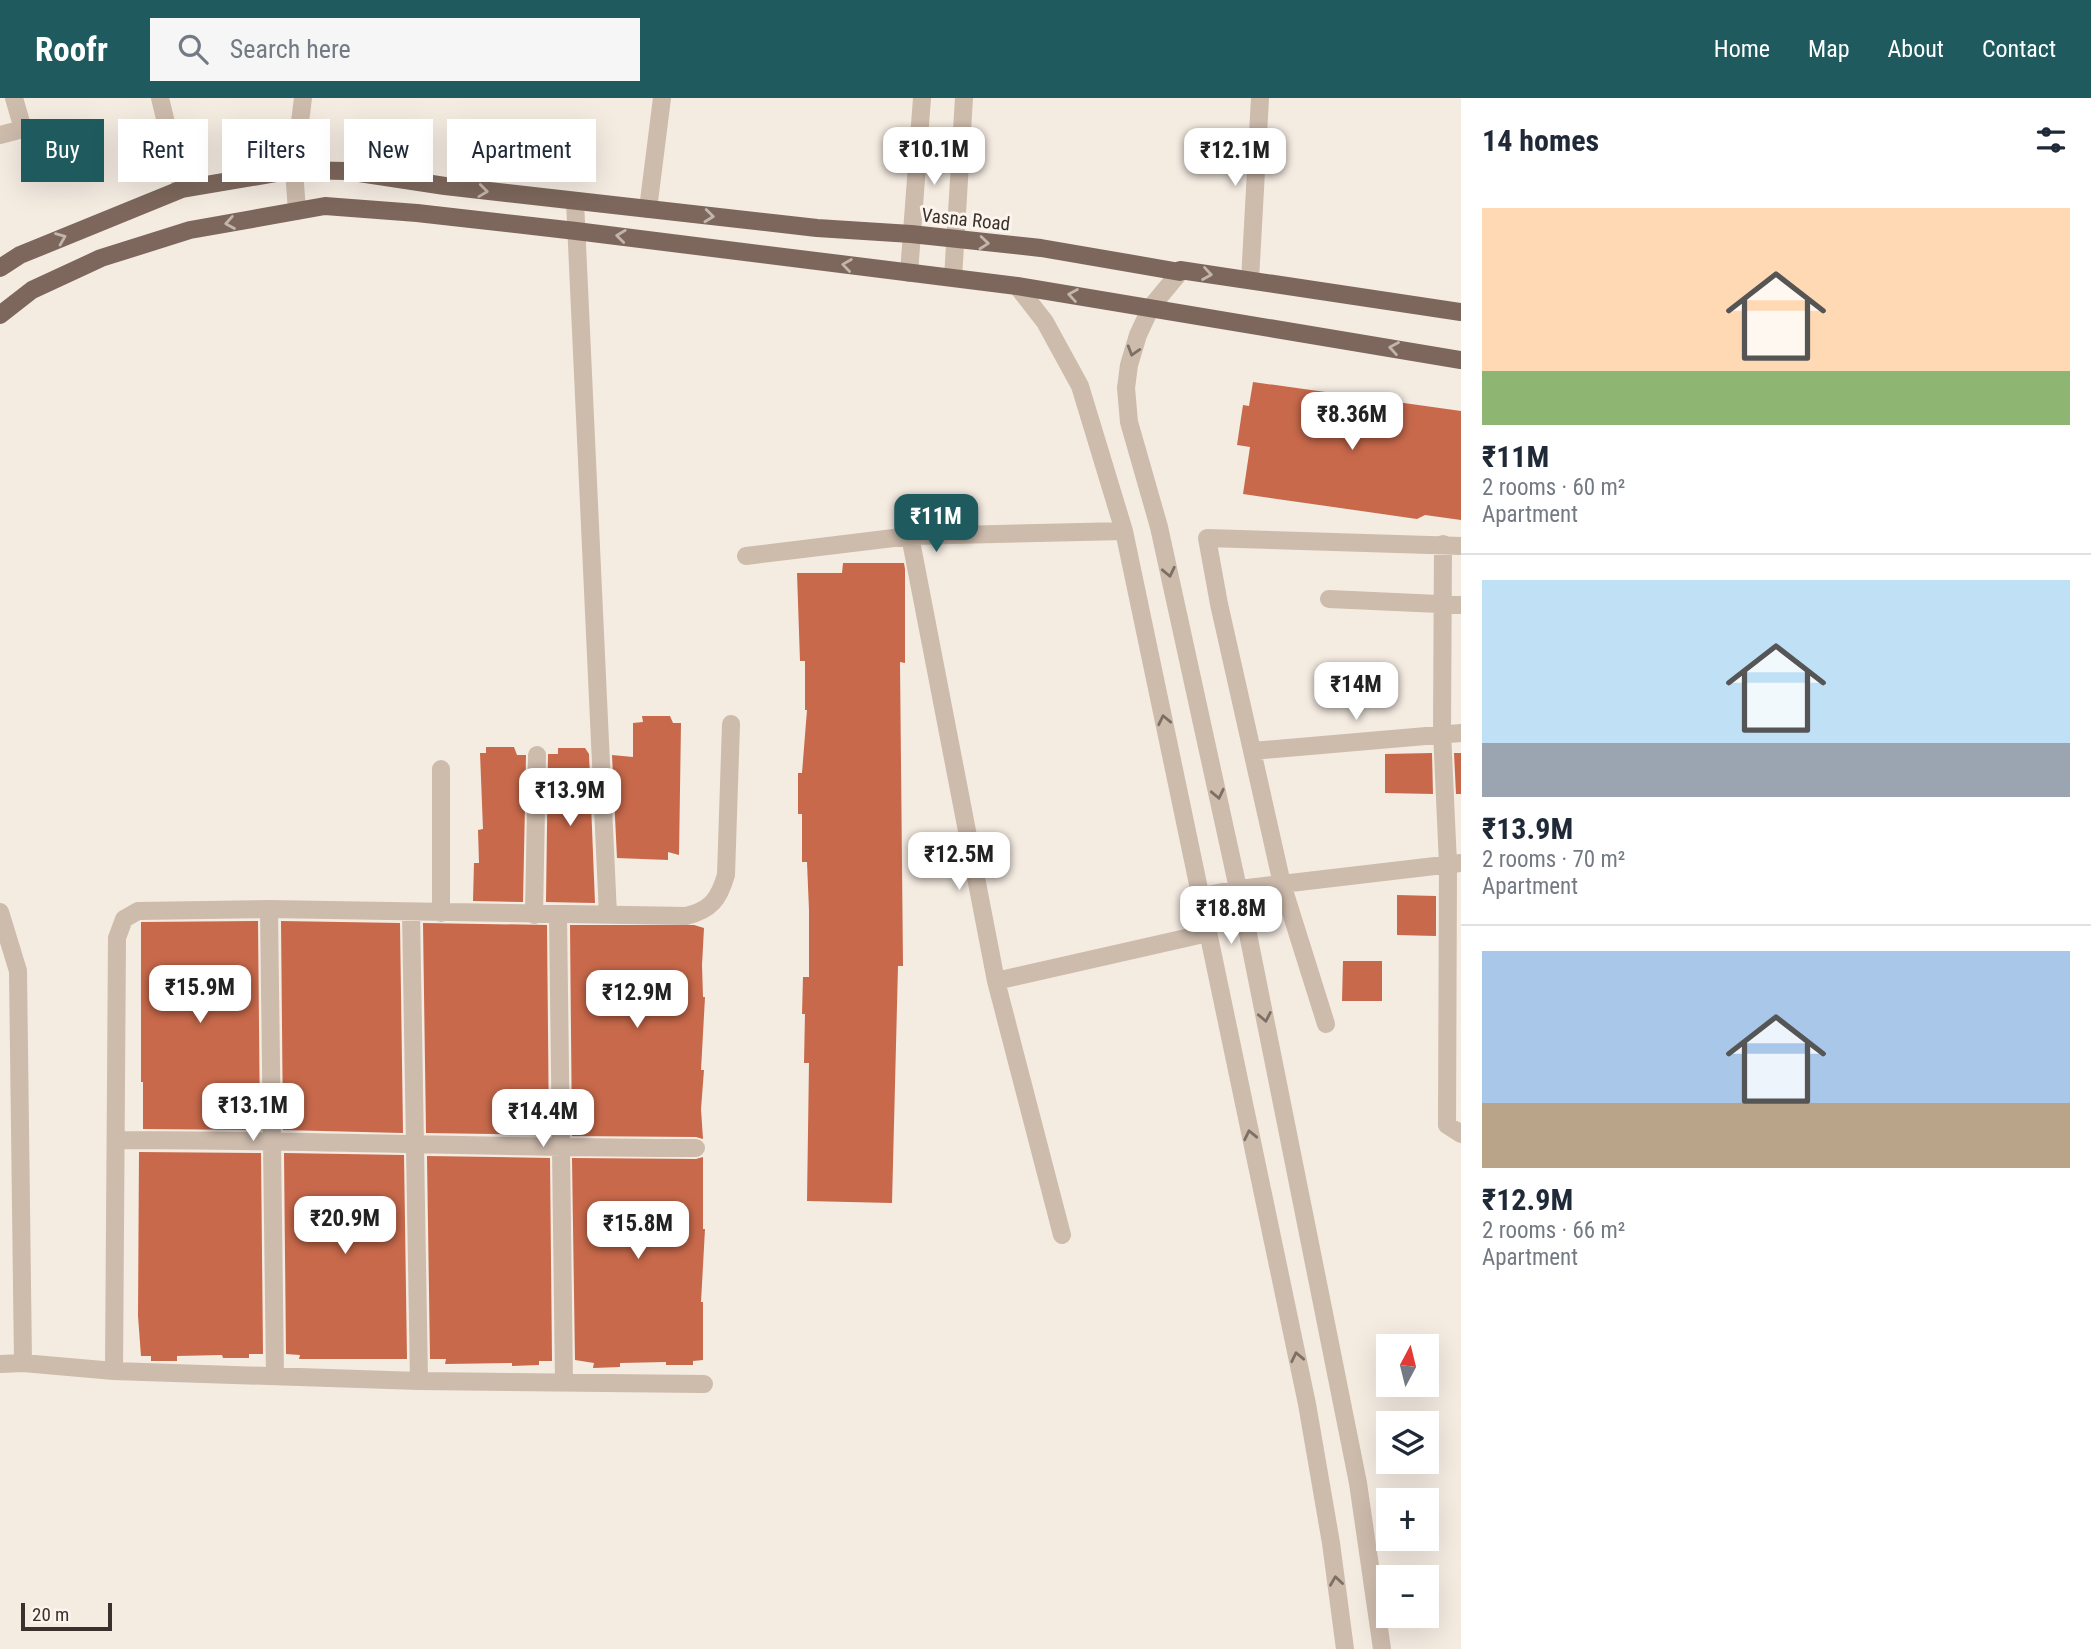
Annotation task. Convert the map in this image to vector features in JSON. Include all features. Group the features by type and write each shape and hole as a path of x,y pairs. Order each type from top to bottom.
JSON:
{"main road":[{"name":"Vasna Road","path":"330,171 817,228 911,234 955,241 1041,248 1180,272 1461,312"},
{"name":"Vasna Road","path":"0,268 20,255 182,189 223,182"},
{"path":"0,314 32,290 101,258 190,230 325,206 576,230 1017,286 1461,360"}],"street":[{"path":"0,135 23,129 14,98"},
{"path":"160,98 182,189"},
{"path":"300,119 303,98"},
{"path":"648,209 662,98"},
{"path":"909,273 922,98"},
{"path":"953,278 964,98"},
{"path":"1250,280 1260,98"},
{"path":"295,182 297,211"},
{"path":"575,201 608,915"},
{"path":"1180,272 1151,307 1138,335 1129,365 1126,388 1129,422 1159,527 1238,889 1358,1483 1382,1649"},
{"path":"1017,286 1045,322 1080,386 1124,531 1307,1404 1331,1543 1345,1649"},
{"path":"746,556 910,536 1124,531"},
{"path":"910,536 996,981 1062,1235"},
{"path":"1326,1024 1282,884 1207,538 1452,545 1452,605 1442,733 1455,863 1447,1125 1461,1134"},
{"path":"1329,599 1452,605"},
{"path":"114,1371 117,938 124,919 138,911 269,909 686,916 712,906 726,875 731,724"},
{"path":"1252,751 1461,733"},
{"path":"534,915 537,755"},
{"path":"441,769 441,913"},
{"path":"1201,896 1238,889 1455,863"},
{"path":"269,909 275,1376"},
{"path":"0,912 18,971 23,1363"},
{"path":"411,912 419,1381"},
{"path":"558,915 564,1382"},
{"path":"996,981 1208,933"},
{"path":"117,1140 272,1140 562,1148 696,1148"},
{"path":"0,1364 23,1363 114,1371 419,1381 704,1384"}],"building":[{"path":"1253,382 1461,411 1461,520 1425,515 1417,519 1243,494 1250,447 1237,445 1243,405 1249,406"},
{"path":"843,563 904,563 905,569 905,663 900,662 903,966 898,966 892,1203 807,1201 809,1063 804,1063 805,1014 802,1014 803,977 809,977 809,910 807,862 802,862 802,814 798,814 798,773 802,773 807,710 805,661 800,661 797,573 842,573"},
{"path":"642,716 670,716 673,723 681,723 679,855 668,852 668,860 617,858 612,755 633,757 633,723 643,722"},
{"path":"486,747 514,747 517,755 526,755 523,902 473,901 474,863 479,863 478,830 483,829 480,753 486,753"},
{"path":"558,748 585,748 589,754 595,903 546,902 548,754 558,754"},
{"path":"1432,753 1433,794 1385,793 1385,754"},
{"path":"1454,753 1461,753 1461,794 1456,794"},
{"path":"1397,895 1436,896 1436,936 1397,935"},
{"path":"258,921 260,1130 143,1129 141,922"},
{"path":"281,921 400,923 403,1133 283,1130"},
{"path":"423,923 547,925 549,1135 426,1133"},
{"path":"570,925 694,925 704,928 702,965 705,997 701,1070 704,1070 701,1109 703,1139 572,1136"},
{"path":"1343,961 1382,961 1382,1001 1342,1001"},
{"path":"139,1152 261,1153 263,1354 249,1354 249,1358 223,1358 222,1355 177,1356 177,1361 151,1361 151,1356 141,1356 138,1316"},
{"path":"284,1153 404,1155 407,1359 299,1359 300,1355 286,1354"},
{"path":"427,1156 550,1158 552,1361 539,1361 539,1365 512,1366 512,1363 445,1364 446,1359 430,1359"},
{"path":"703,1157 703,1360 693,1361 693,1365 666,1365 666,1362 620,1363 620,1367 593,1368 594,1363 575,1360 572,1158"}]}
